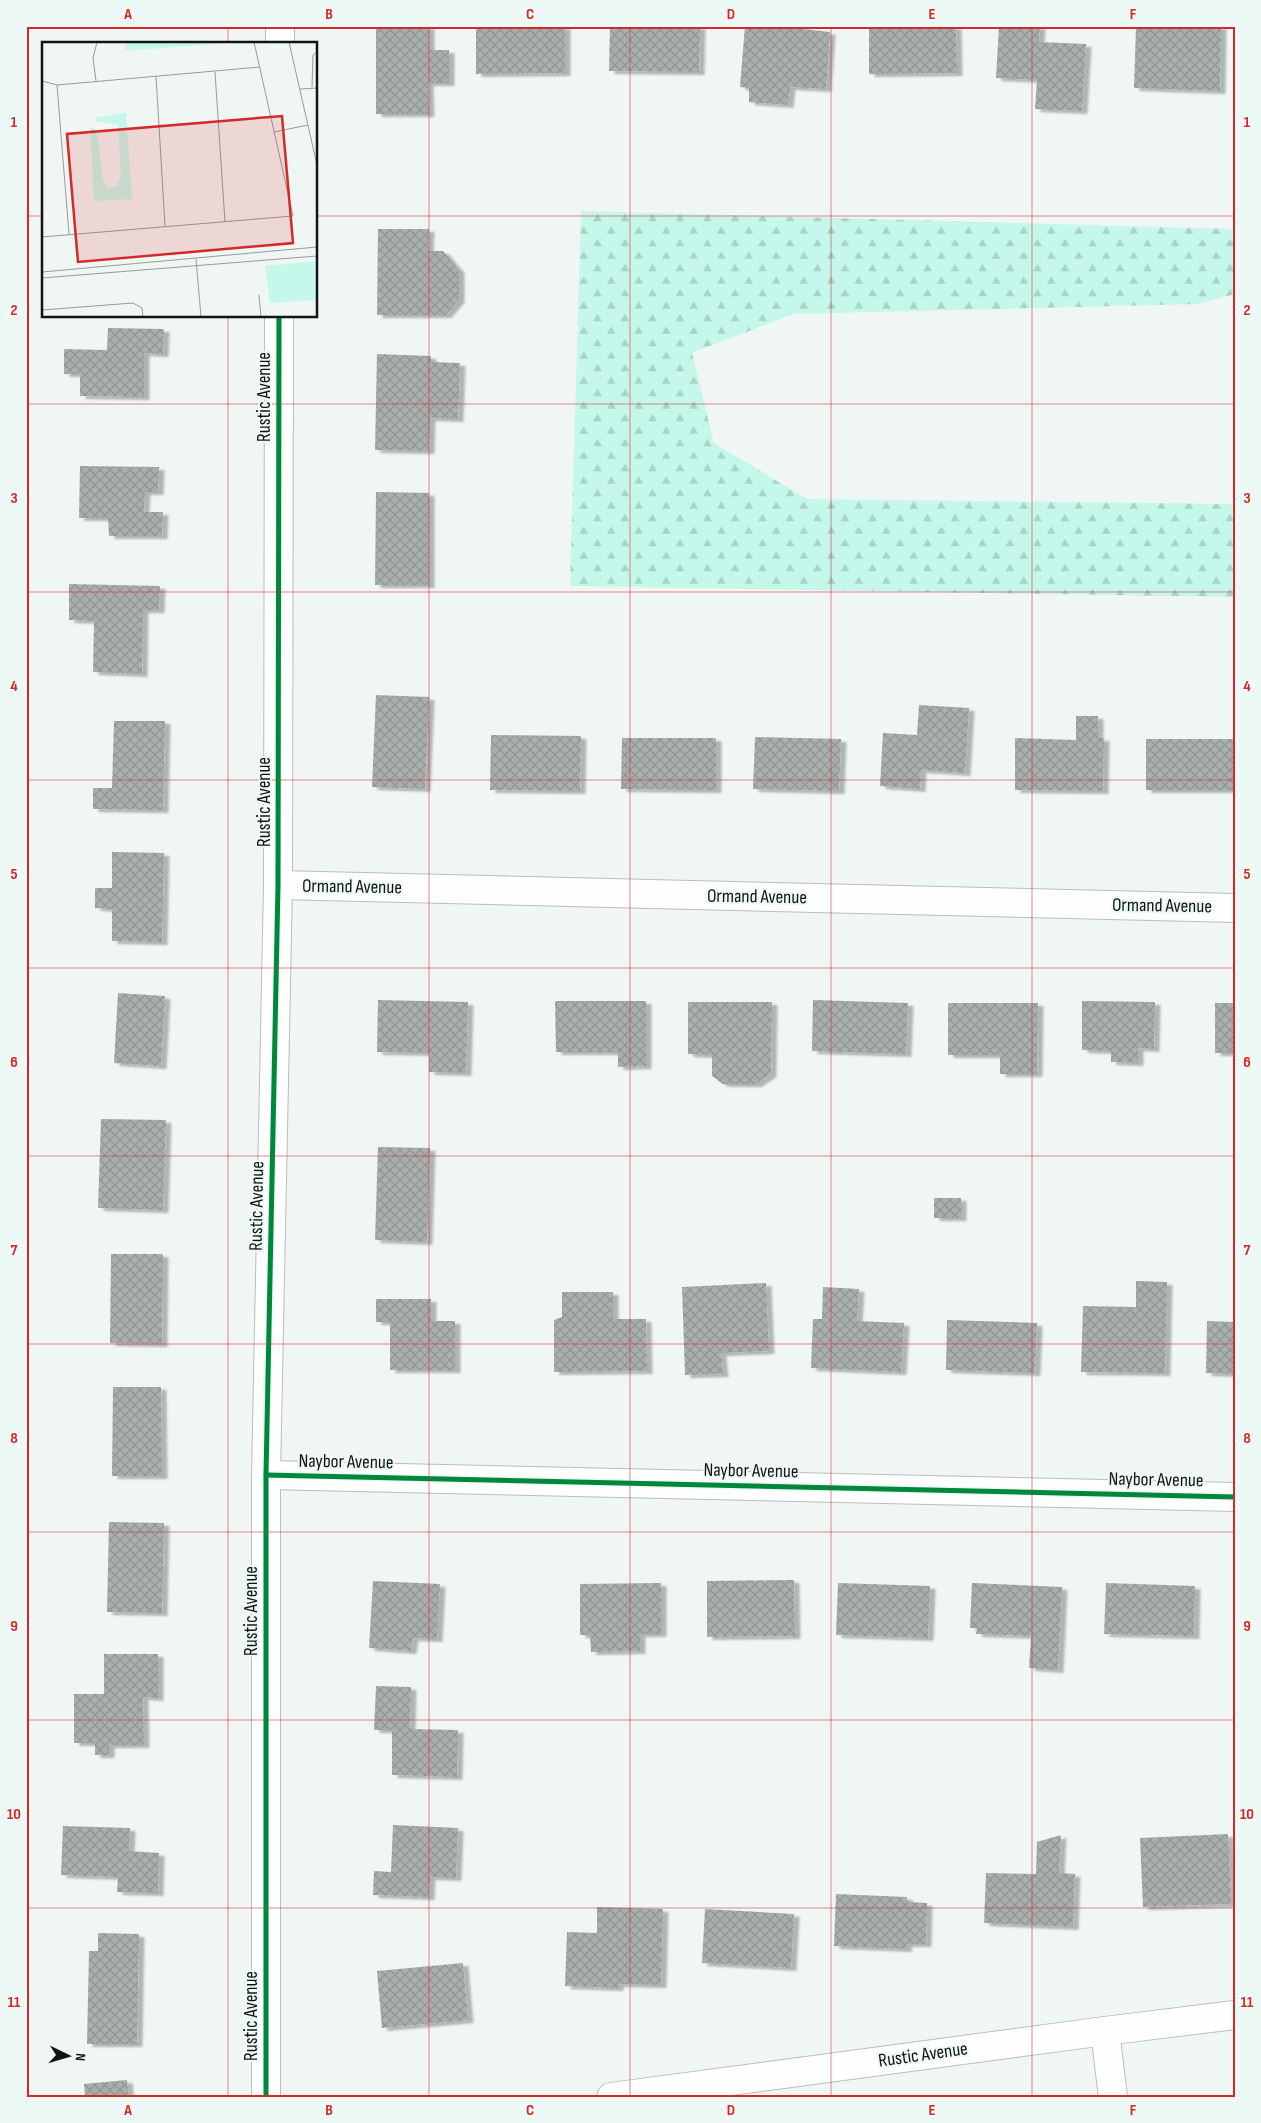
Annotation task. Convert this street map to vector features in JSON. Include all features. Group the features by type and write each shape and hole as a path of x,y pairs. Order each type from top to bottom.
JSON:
{"street":[{"path":"280,26 280,42"},
{"name":"Rustic Avenue","path":"266,2097 266,1476 278,886 279,318"},
{"name":"Ormand Avenue","path":"278,886 1235,908"},
{"name":"Naybor Avenue","path":"266,1476 1235,1497"},
{"name":"Rustic Avenue","path":"611,2097 1235,2015"},
{"path":"1105,2031 1114,2097"}],"green space":[{"path":"581,211 1235,229 1235,294 1199,304 793,314 692,353 714,443 807,499 1235,504 1235,597 570,586"}],"building":[{"path":"376,26 429,26 429,50 449,50 449,83 428,83 429,114 376,114"},
{"path":"476,26 565,26 565,73 476,74"},
{"path":"610,26 700,26 699,72 609,71"},
{"path":"745,26 779,26 830,32 826,89 790,87 788,105 749,102 749,88 740,87"},
{"path":"869,26 956,26 957,73 869,74"},
{"path":"999,26 1040,26 1039,42 1086,44 1082,111 1035,109 1037,80 996,78"},
{"path":"1136,26 1221,26 1220,91 1134,88"},
{"path":"378,229 429,229 428,251 443,251 459,270 459,300 446,315 377,315"},
{"path":"108,328 164,329 163,354 144,353 144,397 80,396 80,374 64,374 64,349 107,350"},
{"path":"377,354 431,356 431,362 460,363 458,419 430,418 429,451 375,450"},
{"path":"80,466 159,467 158,492 145,492 144,512 163,512 162,536 109,536 108,518 79,518"},
{"path":"376,492 429,493 429,585 375,585"},
{"path":"69,584 160,586 159,610 143,610 142,674 93,672 94,621 69,620"},
{"path":"376,695 429,697 425,789 372,787"},
{"path":"919,705 969,708 965,773 921,770 920,789 880,786 883,733 917,735"},
{"path":"1076,716 1098,716 1098,738 1104,738 1103,791 1015,790 1015,738 1076,740"},
{"path":"114,721 165,721 163,810 93,809 93,788 112,788"},
{"path":"491,735 581,736 580,791 490,790"},
{"path":"755,737 841,739 839,791 753,789"},
{"path":"622,738 716,738 716,790 621,789"},
{"path":"1146,739 1235,739 1235,790 1146,790"},
{"path":"112,852 164,853 162,942 112,941 112,909 95,908 95,888 112,888"},
{"path":"118,993 165,996 161,1066 114,1063"},
{"path":"378,1000 468,1002 466,1073 429,1072 429,1053 377,1052"},
{"path":"813,1000 908,1003 906,1054 812,1051"},
{"path":"555,1001 646,1001 646,1066 618,1067 618,1052 556,1052"},
{"path":"1082,1001 1155,1002 1154,1049 1138,1048 1138,1063 1111,1062 1111,1051 1082,1050"},
{"path":"688,1002 772,1002 771,1074 756,1084 723,1084 712,1076 712,1055 688,1054"},
{"path":"948,1003 1038,1003 1037,1074 1000,1074 1000,1055 948,1055"},
{"path":"1215,1003 1235,1003 1235,1053 1215,1053"},
{"path":"101,1119 166,1120 163,1210 98,1208"},
{"path":"378,1147 430,1148 427,1242 375,1240"},
{"path":"934,1198 961,1198 961,1218 934,1218"},
{"path":"111,1254 163,1254 162,1344 110,1343"},
{"path":"1136,1281 1167,1282 1165,1373 1081,1372 1083,1306 1136,1307"},
{"path":"766,1283 769,1351 721,1353 723,1374 685,1375 682,1287"},
{"path":"823,1287 859,1289 857,1321 904,1323 901,1372 811,1368 813,1319 822,1319"},
{"path":"562,1292 613,1292 613,1319 646,1319 647,1371 554,1372 554,1320 562,1317"},
{"path":"376,1299 431,1299 431,1321 455,1321 455,1370 390,1370 390,1322 376,1322"},
{"path":"947,1320 1037,1323 1035,1373 946,1370"},
{"path":"1207,1321 1235,1322 1235,1374 1206,1373"},
{"path":"113,1387 161,1387 162,1476 112,1476"},
{"path":"109,1522 164,1523 162,1613 107,1612"},
{"path":"794,1580 795,1636 707,1637 707,1581"},
{"path":"373,1581 440,1584 437,1639 413,1638 411,1651 369,1648"},
{"path":"661,1583 661,1634 640,1634 640,1651 591,1652 590,1635 580,1635 580,1584"},
{"path":"838,1583 930,1586 928,1638 836,1635"},
{"path":"972,1583 1062,1587 1058,1670 1029,1668 1031,1636 976,1634 977,1628 970,1628"},
{"path":"1106,1583 1195,1586 1194,1636 1104,1634"},
{"path":"104,1654 158,1654 158,1698 143,1697 144,1745 109,1745 109,1755 95,1755 95,1743 74,1743 74,1694 104,1694"},
{"path":"376,1686 411,1687 410,1729 458,1730 457,1777 392,1775 392,1730 374,1730"},
{"path":"393,1825 458,1828 456,1878 430,1877 429,1897 373,1895 374,1871 391,1872"},
{"path":"63,1826 130,1828 129,1851 159,1853 158,1893 117,1892 118,1877 61,1875"},
{"path":"1228,1834 1231,1904 1143,1907 1140,1838"},
{"path":"1061,1835 1059,1873 1075,1874 1073,1927 984,1923 986,1873 1036,1874 1037,1842"},
{"path":"836,1894 907,1897 908,1902 927,1903 926,1944 906,1944 907,1949 834,1946"},
{"path":"597,1907 663,1909 661,1985 618,1984 618,1988 565,1986 567,1932 597,1933"},
{"path":"705,1909 794,1914 791,1968 702,1963"},
{"path":"98,1933 139,1934 137,2044 87,2044 89,1951 98,1951"},
{"path":"463,1963 468,2020 382,2028 377,1971"},
{"path":"127,2080 129,2097 85,2097 84,2084"}],"cycle path":[{"path":"266,2097 266,1475 278,885 279,318"},
{"path":"266,1475 1235,1497"}]}
